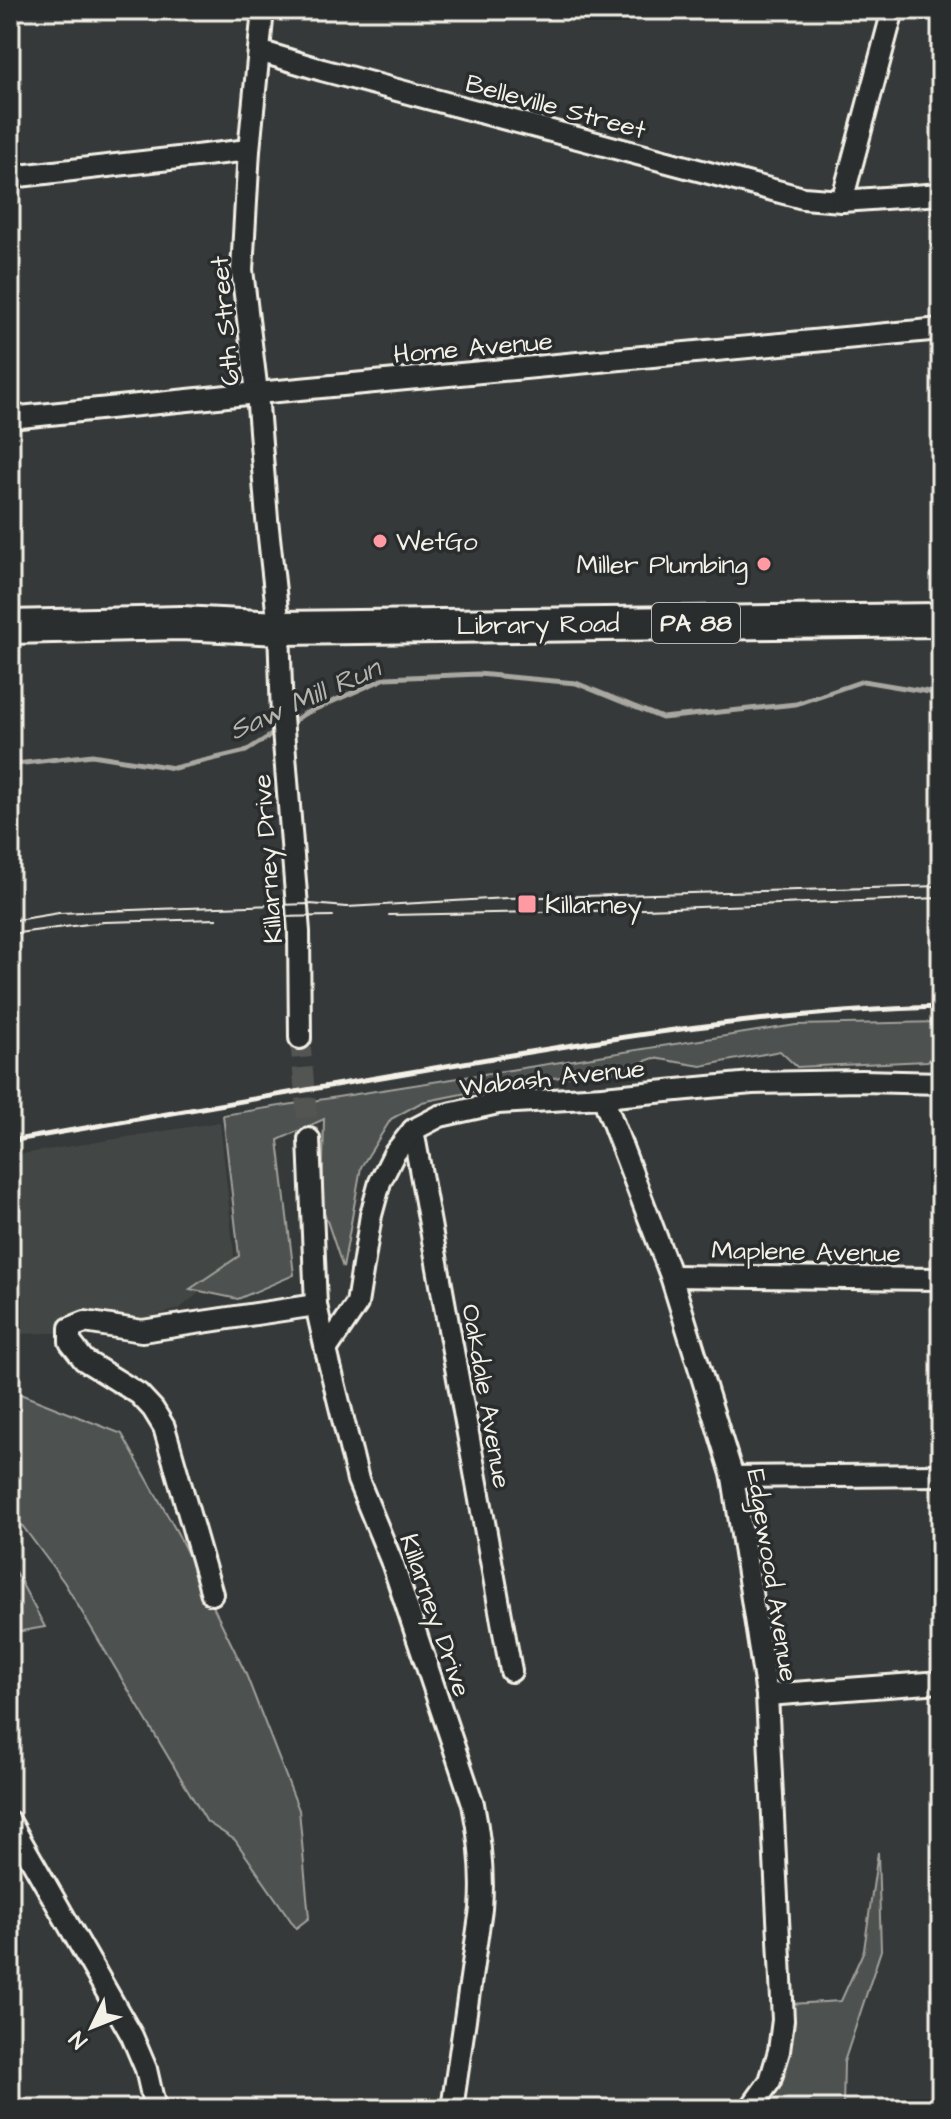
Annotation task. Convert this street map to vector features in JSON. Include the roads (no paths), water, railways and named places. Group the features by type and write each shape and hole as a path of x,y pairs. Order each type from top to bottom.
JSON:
{"main road":[{"name":"Library Road","path":"10,627 181,623 279,628 941,620"},
{"name":"Library Road","path":"10,647 180,644 279,628"}],"street":[{"name":"6th Street","path":"263,10 249,150 242,270 279,628"},
{"path":"842,201 893,10"},
{"name":"Belleville Street","path":"259,51 803,198 842,201 941,194"},
{"path":"10,177 249,150"},
{"name":"Home Avenue","path":"10,418 941,329"},
{"name":"Killarney Drive","path":"279,628 282,717 299,932 300,1038"},
{"name":"Wabash Avenue","path":"413,1130 440,1116 498,1103 752,1083 941,1083"},
{"name":"Edgewood Avenue","path":"603,1097 671,1276 733,1477 767,1695 783,2020 779,2051 770,2081 750,2109"},
{"path":"326,1350 357,1304 371,1215 380,1182 394,1154 413,1130"},
{"name":"Oakdale Avenue","path":"413,1130 511,1671"},
{"name":"Killarney Drive","path":"309,1139 316,1305 326,1350 358,1480 398,1580 473,1804 480,1844 483,1880 481,1909 452,2109"},
{"name":"Maplene Avenue","path":"671,1276 941,1279"},
{"path":"212,1594 164,1427 139,1394 84,1360 70,1342 70,1328 85,1322 142,1331 316,1305"},
{"path":"733,1477 941,1475"},
{"path":"767,1695 941,1682"},
{"path":"10,1822 132,2036 146,2069 155,2109"}],"waterway":[{"name":"Saw Mill Run","path":"288,725 304,714 386,678 478,674 576,683 662,718 796,704 863,681 941,694"},
{"name":"Saw Mill Run","path":"10,762 16,764 92,755 174,768 246,751 276,732"}],"tunnel":[{"path":"300,1038 309,1139"}],"tram line":[{"path":"10,921 59,913 156,909 310,904 347,907 507,898 941,886"},
{"path":"389,915 941,898"},
{"path":"277,917 333,916"},
{"path":"10,934 104,922 217,919"}],"railway":[{"path":"10,1141 601,1040 805,1015 941,1007"}],"place":[{"name":"WetGo","path":"380,541"},
{"name":"Miller Plumbing","path":"764,564"},
{"name":"Killarney","path":"527,904"}]}
